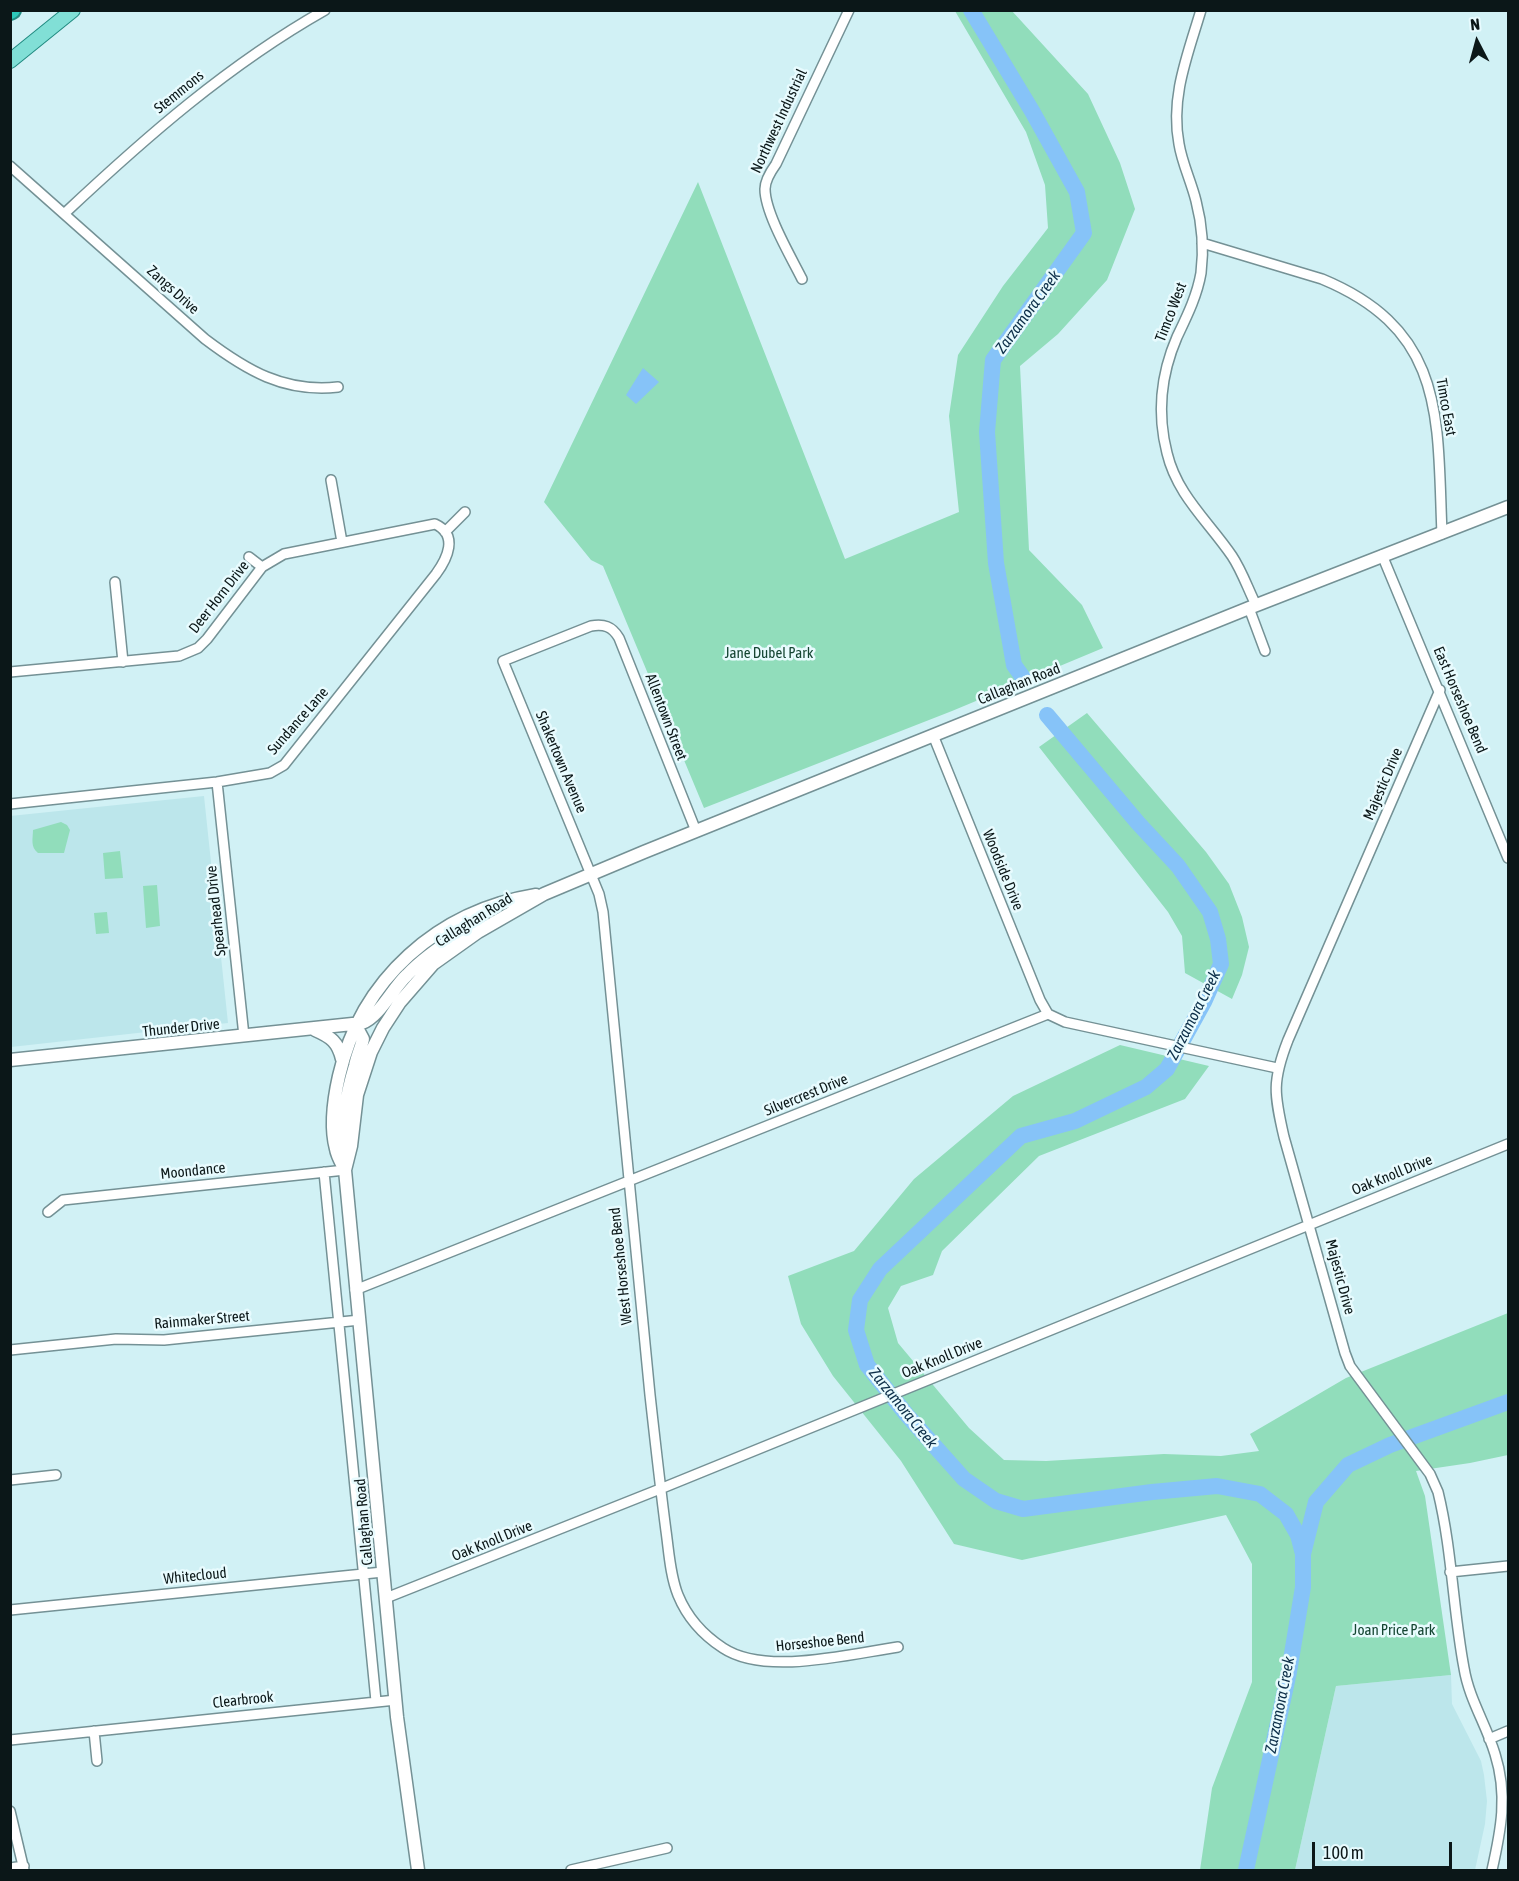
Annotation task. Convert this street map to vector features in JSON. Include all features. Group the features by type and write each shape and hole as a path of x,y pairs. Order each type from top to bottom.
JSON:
{"main road":[{"path":"10,61 73,10"},
{"name":"Callaghan Road","path":"418,1870 396,1700 383,1572 360,1320 355,1290 347,1165 360,1087 371,1052 391,1015 416,982 464,940 544,894 1252,607 1509,507"},
{"name":"Callaghan Road","path":"347,1165 336,1150 334,1125 337,1085 355,1024 379,987 410,954 427,940 460,921 513,899 544,894"},
{"path":"347,1165 344,1148 345,1112 351,1078 363,1039 355,1024 371,1020 406,975 433,951 485,920 518,910"},
{"name":"Thunder Drive","path":"10,1060 355,1024"},
{"path":"314,1029 334,1041 339,1047 343,1060"}],"street":[{"name":"Stemmons","path":"65,213 131,151 210,86 325,10"},
{"name":"Northwest Industrial","path":"802,279 768,206 765,187 769,174 776,164 849,10"},
{"name":"Timco West","path":"1202,10 1180,81 1176,113 1178,143 1196,200 1202,243 1201,273 1197,290 1170,355 1164,379 1161,410 1163,432 1167,453 1180,487 1238,565 1265,651"},
{"name":"Zangs Drive","path":"10,166 205,339 236,362 249,370 284,383 321,389 338,387"},
{"name":"Timco East","path":"1202,243 1322,279 1340,287 1372,306 1402,335 1420,362 1431,391 1437,424 1442,534"},
{"path":"331,480 342,542"},
{"path":"446,532 465,512"},
{"name":"Deer Horn Drive","path":"10,672 179,656 198,648 262,567 292,551 435,524 446,532"},
{"name":"Sundance Lane","path":"10,804 218,782 270,773 284,765 436,574 448,556 446,532"},
{"name":"East Horseshoe Bend","path":"1382,555 1509,858"},
{"path":"249,557 262,567"},
{"path":"115,582 123,662"},
{"name":"Shakertown Avenue","path":"591,874 502,661 600,624"},
{"name":"Allentown Street","path":"600,624 614,629 619,638 696,831"},
{"name":"Majestic Drive","path":"1440,690 1277,1068 1276,1100 1345,1353 1354,1374 1430,1474 1438,1492 1468,1687 1490,1739 1499,1770 1503,1820 1492,1870"},
{"name":"Woodside Drive","path":"933,735 1040,1000 1048,1014"},
{"name":"Spearhead Drive","path":"218,782 244,1036"},
{"name":"West Horseshoe Bend","path":"591,874 603,912 628,1183 660,1489 672,1575 678,1594 695,1624 714,1641"},
{"path":"1048,1014 1065,1022 1277,1068"},
{"name":"Silvercrest Drive","path":"355,1290 1048,1014"},
{"name":"Oak Knoll Drive","path":"386,1598 1509,1144"},
{"name":"Moondance","path":"48,1212 63,1200 324,1172 347,1165"},
{"name":"Callaghan Road","path":"324,1172 376,1701"},
{"name":"Rainmaker Street","path":"10,1350 116,1339 164,1340 360,1320"},
{"path":"10,1480 56,1475"},
{"path":"1450,1572 1509,1566"},
{"name":"Whitecloud","path":"10,1611 383,1572"},
{"name":"Horseshoe Bend","path":"714,1641 723,1649 751,1660 771,1663 788,1663 898,1647"},
{"name":"Clearbrook","path":"10,1740 396,1700"},
{"path":"94,1731 97,1761"},
{"path":"1490,1739 1509,1731"},
{"path":"10,1811 24,1868 10,1868"},
{"path":"571,1870 667,1848"}],"shaded area":[{"path":"204,796 228,1023 11,1047 10,816"},
{"path":"1451,1675 1452,1704 1481,1761 1484,1775 1487,1801 1485,1824 1475,1870 1295,1870 1336,1686"}],"green space":[{"name":"Jane Dubel Park","path":"955,11 1012,11 1088,94 1120,163 1135,209 1107,280 1058,334 1020,366 1029,550 1082,605 1103,648 952,711 704,808 603,566 591,560 544,502 698,182 845,559 959,512 949,416 958,355 1003,286 1048,228 1045,185 1026,132"},
{"path":"1087,713 1206,852 1229,884 1242,917 1249,947 1242,975 1232,999 1185,973 1182,936 1168,912 1039,747"},
{"path":"61,822 70,830 64,853 35,851 32,839 33,830"},
{"path":"120,851 123,878 105,879 103,853"},
{"path":"157,885 160,926 146,928 143,886"},
{"path":"107,912 109,933 96,934 94,913"},
{"name":"Joan Price Park","path":"1120,1045 1209,1066 1185,1099 1039,1156 942,1251 933,1275 901,1286 888,1308 898,1343 969,1428 1004,1460 1046,1461 1164,1454 1221,1456 1259,1451 1250,1434 1346,1378 1508,1313 1508,1455 1416,1471 1425,1496 1451,1675 1336,1686 1295,1870 1200,1870 1212,1788 1252,1682 1252,1564 1226,1515 1022,1560 954,1544 901,1461 833,1376 801,1324 788,1276 854,1251 914,1179 1013,1096"}],"water":[{"path":"643,368 659,382 636,404 626,395"}],"waterway":[{"name":"Zarzamora Creek","path":"971,10 1032,111 1077,192 1084,233 993,360 987,432 996,563 1014,665 1024,679"},
{"name":"Zarzamora Creek","path":"1047,715 1138,823 1178,866 1210,912 1218,939 1221,964 1204,1002 1167,1069 1146,1087 1075,1121 1021,1136 880,1269 860,1300 856,1330 867,1365 906,1414 964,1479 996,1501 1023,1509 1217,1486 1260,1494 1286,1514 1298,1535 1303,1554 1303,1587 1289,1672 1246,1870"},
{"path":"1303,1554 1316,1502 1348,1465 1390,1445 1508,1402"}]}
